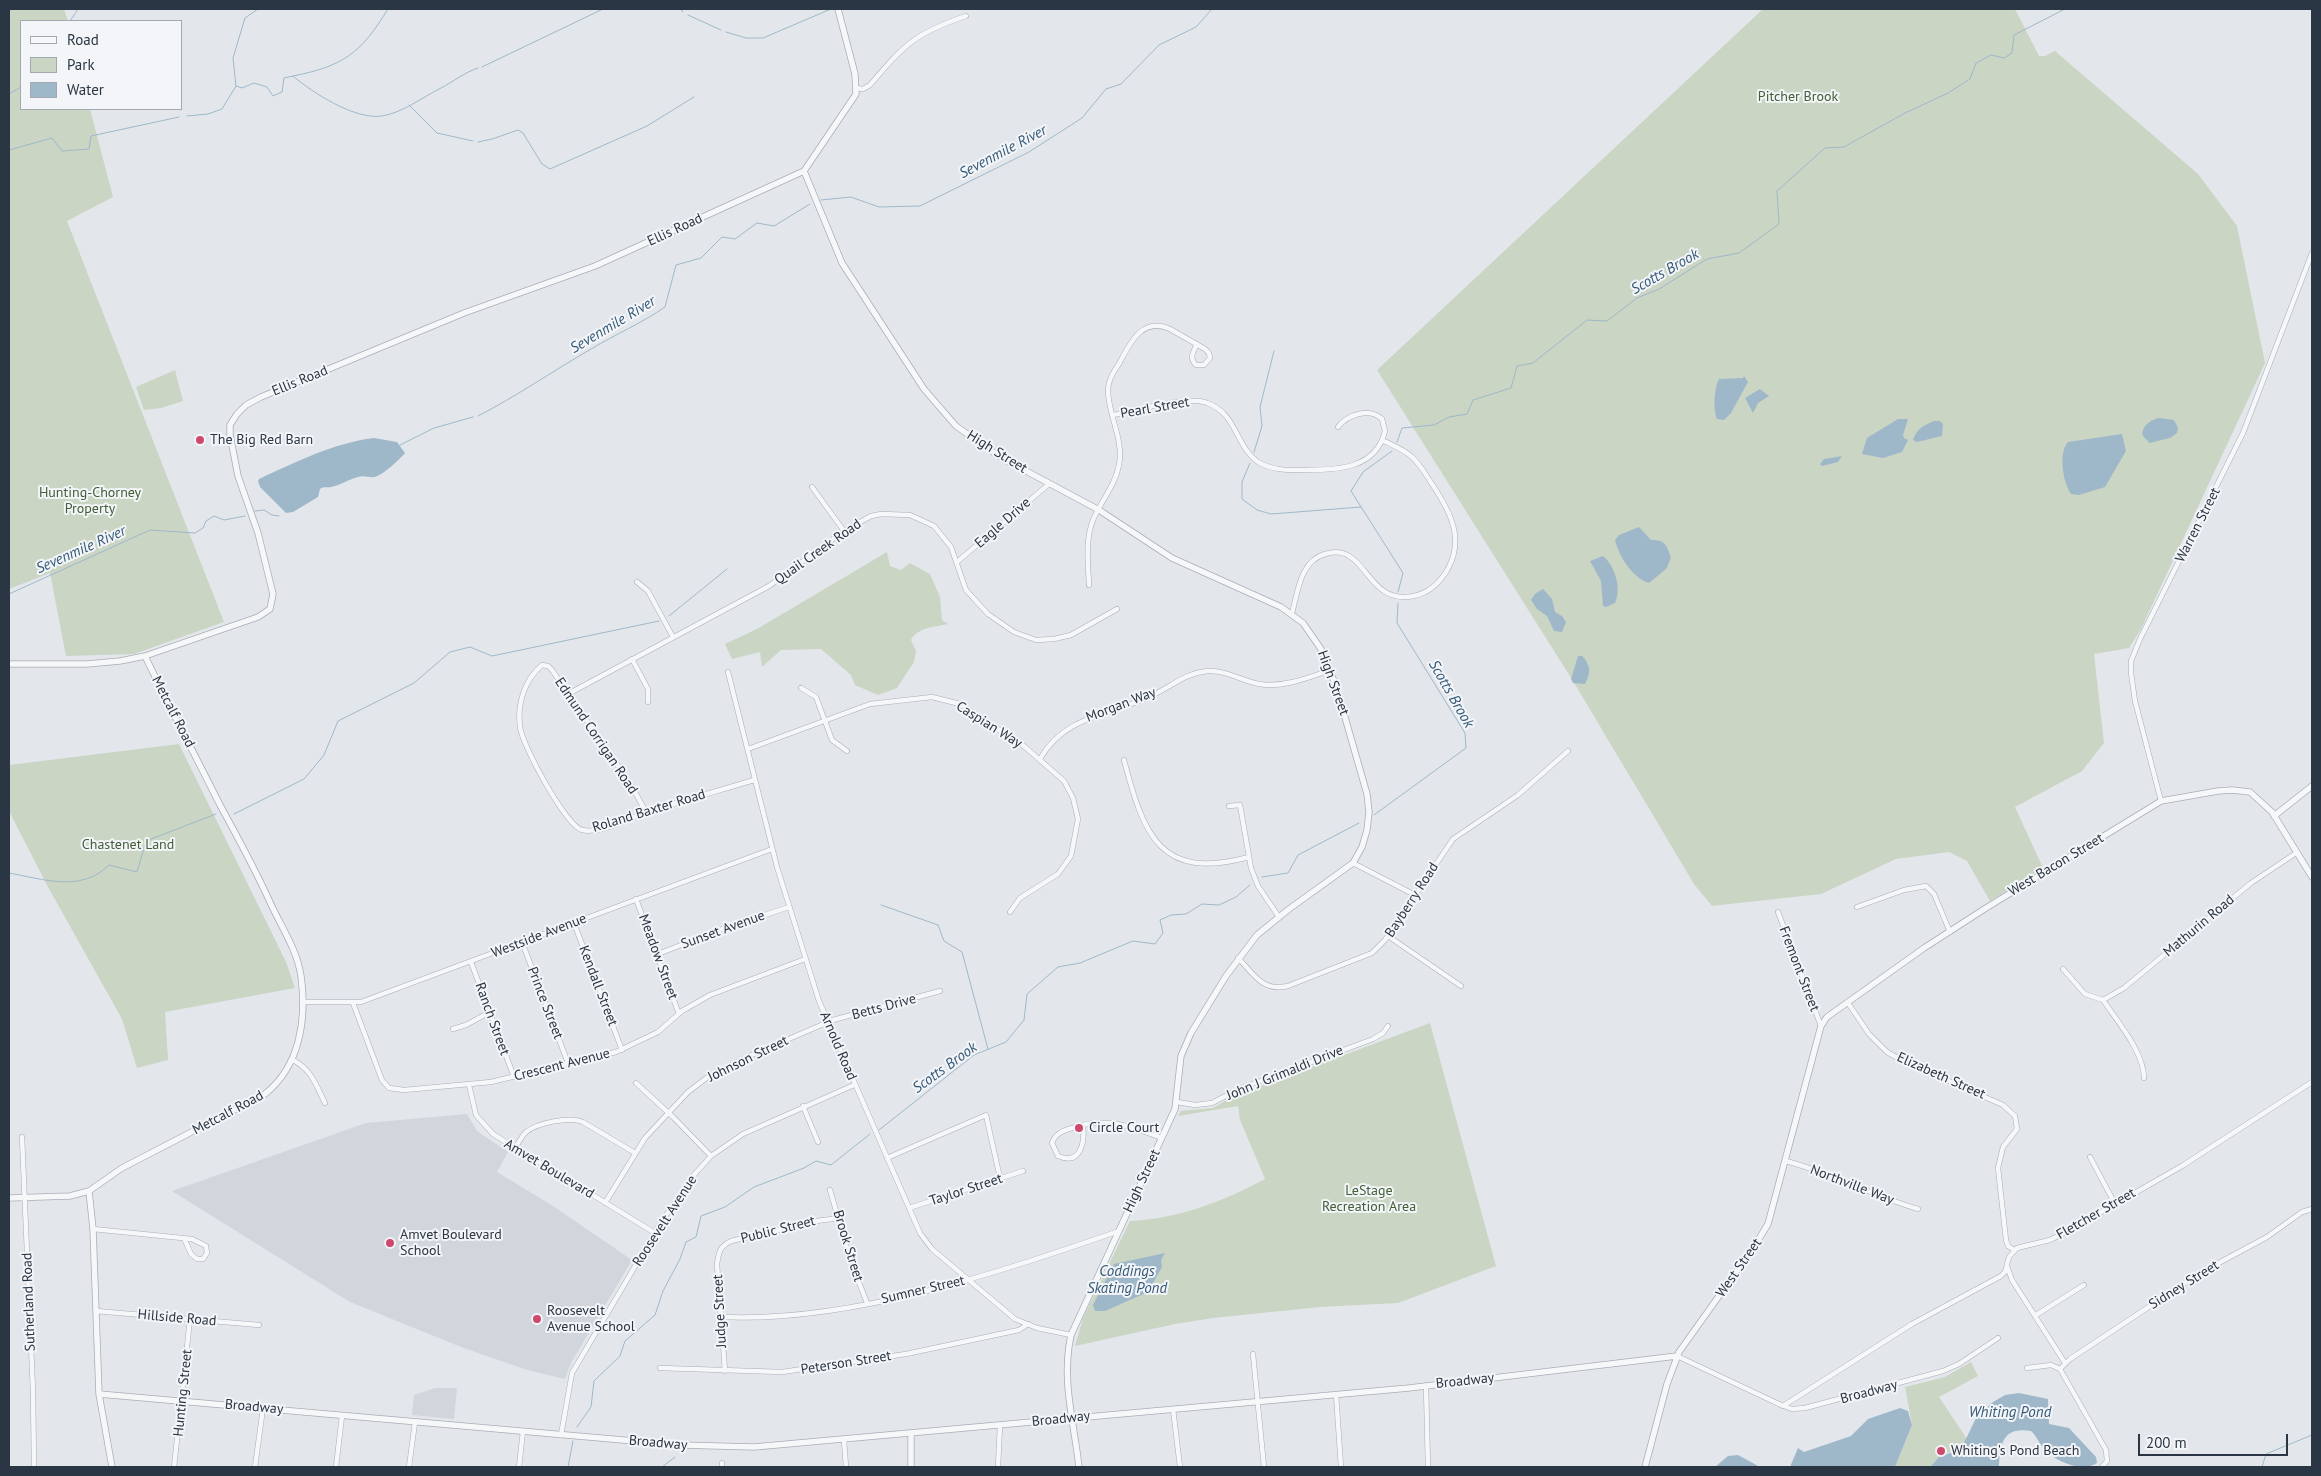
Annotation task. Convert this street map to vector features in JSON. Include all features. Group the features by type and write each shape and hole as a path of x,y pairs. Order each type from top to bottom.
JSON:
{"street":[{"path":"804,171 852,102 856,88 855,74 838,9"},
{"path":"856,88 863,89 870,86 912,40 933,27 966,16"},
{"name":"High Street","path":"804,171 842,263 934,402 956,426 978,443 1099,510 1172,558 1275,604 1292,614 1313,636 1330,670 1340,698 1368,803 1368,830 1362,847 1353,863 1262,930 1238,958 1187,1040 1180,1064 1177,1102 1071,1335 1067,1354 1066,1374 1079,1467"},
{"name":"Ellis Road","path":"9,664 87,664 120,661 145,656 258,617 267,612 271,606 273,594 268,569 258,533 238,476 230,440 230,426 237,414 246,405 464,313 595,266 804,171"},
{"name":"Warren Street","path":"2161,801 2135,701 2131,661 2140,639 2244,433 2312,253"},
{"path":"1089,585 1090,536 1094,520 1115,480 1120,461 1119,442 1108,394 1108,384 1139,332 1148,327 1162,326 1197,344 1206,350 1210,354 1208,362 1204,365 1196,365 1193,360 1192,354 1197,344"},
{"name":"Pearl Street","path":"1113,415 1183,402 1205,402 1218,408 1228,417 1242,445 1250,456 1268,467 1280,470 1347,468 1366,459 1382,440"},
{"path":"1292,614 1307,566 1314,559 1324,554 1337,552 1353,557 1362,566 1374,584 1385,592 1399,596 1413,596 1426,592 1437,583 1450,566 1456,538 1449,510 1413,458 1382,440 1385,431 1384,423 1375,414 1351,416 1346,418 1338,428"},
{"name":"Eagle Drive","path":"957,562 1049,484"},
{"path":"812,487 844,530"},
{"name":"Quail Creek Road","path":"568,694 769,586 844,530 871,516 881,514 898,513 918,518 934,526 951,548 966,590 988,614 1014,632 1036,640 1054,639 1072,635 1117,610"},
{"path":"637,582 648,591 673,637"},
{"name":"Metcalf Road","path":"89,1191 122,1168 265,1094 281,1078 293,1060 300,1031 303,1002 298,964 280,920 145,656"},
{"path":"632,659 648,689 648,702"},
{"name":"Edmund Corrigan Road","path":"542,665 548,666 552,670 631,785 646,812"},
{"name":"Roland Baxter Road","path":"542,665 530,679 522,694 520,730 532,757 570,821 578,828 595,829 754,780"},
{"name":"Morgan Way","path":"1040,759 1056,738 1083,719 1152,696 1183,677 1196,673 1219,672 1261,684 1278,684 1330,670"},
{"name":"Arnold Road","path":"728,672 772,848 805,958 827,1022 925,1242 1015,1319 1071,1335"},
{"path":"801,688 816,697 832,740 847,751"},
{"name":"Caspian Way","path":"748,749 870,704 920,698 943,699 960,704 1040,759 1064,781 1073,798 1078,819 1076,836 1070,856 1058,874 1020,898 1010,912"},
{"name":"Bayberry Road","path":"1238,958 1269,988 1282,988 1372,953 1388,936 1457,835 1524,791 1568,751"},
{"path":"1124,760 1144,822 1152,837 1164,850 1179,859 1203,865 1219,864 1249,857"},
{"path":"2274,816 2312,786"},
{"name":"West Bacon Street","path":"1821,1026 1827,1017 1950,932 2161,801 2218,791 2244,791 2255,795 2274,816 2312,877"},
{"path":"1229,806 1240,805 1249,857 1256,881 1279,917"},
{"name":"Westside Avenue","path":"303,1002 353,1003 471,962 772,848"},
{"name":"Mathurin Road","path":"2103,1000 2124,988 2245,888 2296,853"},
{"path":"1353,863 1415,895"},
{"path":"1857,907 1904,890 1926,886 1934,894 1950,932"},
{"name":"Meadow Street","path":"636,899 679,1014"},
{"name":"Sunset Avenue","path":"658,954 722,929 789,907"},
{"name":"Fremont Street","path":"1778,912 1821,1026"},
{"name":"Kendall Street","path":"574,923 622,1050"},
{"path":"1388,936 1414,952 1460,986"},
{"name":"Prince Street","path":"522,942 568,1063"},
{"name":"Crescent Avenue","path":"353,1003 382,1080 389,1088 398,1091 469,1085 514,1077 622,1050 658,1032 679,1014 710,995 805,958"},
{"name":"Ranch Street","path":"471,962 514,1077"},
{"path":"2063,969 2085,994 2103,1000 2140,1057 2144,1068 2144,1078"},
{"name":"Betts Drive","path":"827,1022 940,991"},
{"name":"Elizabeth Street","path":"1848,1003 1869,1034 1887,1052 1901,1060 1998,1102 2012,1112 2017,1123 2016,1129 2003,1147 1998,1168 2006,1240 2008,1246 2014,1250"},
{"path":"453,1029 466,1025 490,1012"},
{"name":"Johnson Street","path":"605,1202 644,1138 688,1092 709,1076 827,1022"},
{"name":"John J Grimaldi Drive","path":"1177,1102 1196,1105 1212,1103 1239,1089 1373,1039 1383,1033 1388,1026"},
{"name":"West Street","path":"1645,1467 1676,1356 1764,1232 1786,1161 1821,1026"},
{"path":"293,1060 307,1069 312,1075 325,1104"},
{"name":"Fletcher Street","path":"2014,1250 2050,1240 2115,1204 2182,1166 2312,1082"},
{"path":"636,1083 669,1112 711,1156"},
{"name":"Amvet Boulevard","path":"469,1085 472,1106 478,1120 492,1134 655,1233"},
{"name":"Roosevelt Avenue","path":"561,1435 572,1373 677,1198 711,1156 743,1134 854,1085"},
{"path":"803,1106 818,1142"},
{"path":"887,1158 986,1115 1000,1178"},
{"path":"515,1149 528,1130 570,1119 584,1122 635,1153"},
{"path":"1083,1125 1083,1144 1079,1154 1071,1159 1058,1156 1052,1144 1054,1138 1061,1131 1083,1125 1111,1121 1162,1138"},
{"name":"Sutherland Road","path":"22,1137 26,1198 34,1467"},
{"path":"2090,1157 2115,1204"},
{"name":"Northville Way","path":"1786,1161 1819,1171 1886,1199 1918,1209"},
{"name":"Taylor Street","path":"909,1208 1023,1171"},
{"name":"Brook Street","path":"830,1190 840,1218 851,1262 866,1303"},
{"path":"9,1198 70,1196 89,1191 93,1229 99,1394 112,1467"},
{"name":"Sidney Street","path":"2060,1369 2065,1363 2200,1273 2267,1237 2302,1212 2312,1209"},
{"name":"Public Street","path":"719,1250 723,1245 731,1241 816,1221 840,1218"},
{"path":"93,1229 184,1238 200,1241 206,1246 207,1253 203,1259 197,1259 191,1254 184,1238"},
{"name":"Sumner Street","path":"720,1317 763,1317 799,1314 866,1303 968,1280 1119,1231"},
{"name":"Judge Street","path":"719,1250 717,1264 725,1371"},
{"path":"1783,1406 1912,1324 2001,1276 2005,1272 2006,1265 2014,1250"},
{"path":"2006,1265 2012,1280 2065,1363"},
{"path":"2036,1316 2084,1285"},
{"name":"Hillside Road","path":"96,1311 259,1325"},
{"name":"Hunting Street","path":"174,1467 183,1401 190,1319"},
{"name":"Peterson Street","path":"660,1368 782,1372 949,1345 1019,1330 1028,1324"},
{"name":"Broadway","path":"99,1394 561,1435 730,1447 844,1440 1426,1386 1676,1356 1783,1406 1792,1409 1806,1408 1934,1374 1959,1364 1998,1338"},
{"path":"1252,1354 1264,1467"},
{"path":"2027,1368 2050,1365 2060,1369 2106,1450 2107,1457 2103,1467"},
{"path":"1426,1386 1428,1467"},
{"path":"1336,1394 1341,1467"},
{"path":"255,1467 263,1408"},
{"path":"1173,1409 1180,1467"},
{"path":"336,1467 342,1416"},
{"path":"409,1467 415,1422"},
{"path":"998,1467 1000,1425"},
{"path":"519,1467 524,1431"},
{"path":"911,1433 911,1467"},
{"path":"844,1440 846,1467"}],"shaded area":[{"name":"Amvet Boulevard School","path":"467,1114 477,1131 508,1152 497,1172 553,1206 632,1260 571,1363 565,1379 527,1370 461,1347 350,1302 172,1191 366,1123"},
{"path":"435,1388 457,1388 454,1419 412,1415 414,1395"}],"green space":[{"name":"Hunting-Chorney Property","path":"9,9 64,9 68,20 20,20 20,110 90,110 113,197 67,221 224,622 134,654 66,656 50,573 9,589"},
{"name":"Pitcher Brook","path":"1763,9 2015,9 2039,56 2045,56 2055,51 2198,174 2237,226 2265,363 2141,629 2129,648 2094,654 2104,743 2082,771 2015,807 2043,868 1990,901 1967,861 1949,852 1896,859 1821,894 1712,906 1694,884 1573,681 1377,370"},
{"path":"175,370 183,401 161,408 144,410 136,387"},
{"path":"887,552 890,566 901,570 910,563 930,574 940,597 942,620 948,624 927,628 914,636 911,640 916,651 914,662 897,688 878,695 855,685 851,675 821,649 781,650 762,667 760,652 732,659 725,644 757,629"},
{"name":"Chastenet Land","path":"179,744 286,962 295,988 165,1012 168,1060 137,1068 122,1019 48,887 9,811 9,765"},
{"name":"LeStage Recreation Area","path":"1430,1023 1496,1266 1398,1303 1320,1307 1213,1318 1175,1324 1075,1346 1083,1318 1130,1221 1165,1217 1200,1208 1234,1195 1265,1179 1240,1120 1238,1106 1178,1116 1181,1111 1213,1108 1234,1096"},
{"path":"1971,1362 1978,1376 1939,1397 1967,1439 1958,1448 1938,1459 1930,1467 1895,1467 1912,1425 1905,1387 1945,1377"}],"water":[{"path":"1744,376 1748,382 1731,413 1724,420 1717,419 1715,399 1719,379 1743,378"},
{"path":"1760,389 1769,396 1758,403 1753,413 1745,398"},
{"path":"2159,418 2174,420 2178,428 2177,433 2170,438 2149,443 2143,436 2143,430 2150,422"},
{"path":"1898,419 1908,419 1903,435 1908,440 1902,452 1883,458 1862,454 1867,438"},
{"path":"1934,421 1940,421 1943,424 1942,436 1917,442 1913,440 1921,428"},
{"path":"2122,434 2126,451 2105,487 2079,495 2071,494 2064,476 2062,460 2068,442"},
{"path":"374,438 397,442 405,453 382,474 372,477 360,476 335,486 321,488 318,497 293,512 286,513 260,487 259,479 301,460 344,444"},
{"path":"1842,456 1838,462 1822,466 1820,464 1824,459"},
{"path":"1639,527 1651,540 1662,542 1668,549 1671,557 1667,568 1649,583 1632,572 1620,553 1615,540 1619,535"},
{"path":"1603,556 1614,572 1618,591 1615,603 1606,607 1603,606 1601,581 1590,561"},
{"path":"1543,589 1552,599 1555,612 1562,616 1566,622 1562,632 1554,631 1547,616 1537,609 1531,600 1535,594"},
{"path":"1578,656 1582,656 1585,659 1588,666 1589,673 1585,684 1573,683 1571,679"},
{"name":"Coddings Skating Pond","path":"1165,1253 1161,1260 1162,1267 1148,1292 1105,1311 1095,1311 1093,1305 1114,1264"},
{"name":"Whiting Pond","path":"2019,1393 2048,1399 2049,1424 2069,1428 2096,1457 2097,1463 2084,1467 2063,1462 2045,1450 2031,1431 2021,1430 2008,1434 2004,1439 2000,1451 1999,1467 1930,1467 1939,1457 1958,1450 1963,1445 1977,1416 1993,1402 2005,1395"},
{"path":"1900,1408 1908,1411 1912,1425 1895,1467 1790,1467 1798,1448 1804,1452 1851,1436 1868,1419"},
{"path":"1738,1455 1760,1467 1715,1467 1728,1456"}],"waterway":[{"path":"71,20 78,9"},
{"path":"187,116 208,114 222,109 236,86 233,58 245,18 258,9"},
{"path":"293,76 326,67 350,55 369,37 388,9"},
{"path":"482,67 603,9"},
{"path":"680,9 683,12"},
{"path":"726,32 746,38 763,38 831,9"},
{"name":"Sevenmile River","path":"821,200 851,197 879,207 920,206 1029,152 1082,118 1106,89 1121,84 1159,45 1196,27 1212,9"},
{"name":"Scotts Brook","path":"1397,442 1402,428 1434,425 1449,417 1467,414 1473,400 1511,388 1517,366 1533,363 1587,320 1607,321 1637,298 1659,289 1707,259 1739,253 1779,224 1777,191 1825,148 1844,147 1905,113 1948,93 1970,79 1976,63 1991,55 2004,58 2012,53 2014,35 2065,9"},
{"path":"688,15 721,30"},
{"path":"236,86 242,88 254,83 267,87 273,96 282,92 284,78 293,76 323,97 347,110 371,116 382,116 405,108 478,68"},
{"path":"9,94 20,88"},
{"path":"478,142 518,130 523,133 542,164 550,169 647,126 694,97"},
{"path":"409,105 437,133 473,141"},
{"path":"9,150 52,138 62,151 89,149 91,136 179,117"},
{"name":"Sevenmile River","path":"478,416 665,307 676,265 701,258 722,237 735,239 757,223 774,226 810,204"},
{"path":"1254,452 1262,426 1260,407 1274,351"},
{"name":"Sevenmile River","path":"400,445 434,428 473,417"},
{"name":"Scotts Brook","path":"1392,451 1363,472 1351,491 1403,573 1398,592"},
{"path":"1250,463 1242,482 1242,499 1257,510 1271,514 1361,507"},
{"name":"Sevenmile River","path":"255,511 264,510 272,515 279,516"},
{"name":"Sevenmile River","path":"9,594 150,530 195,533 203,528 206,521 214,516 224,520 245,516"},
{"path":"669,616 727,569"},
{"name":"Scotts Brook","path":"1374,815 1466,748 1465,733 1397,623 1398,603"},
{"path":"234,814 304,779 324,755 338,721 414,683 450,652 470,647 492,656 659,621"},
{"path":"9,873 61,882 86,879 98,874 109,865 137,872 146,841 216,814"},
{"name":"Scotts Brook","path":"1262,877 1288,873 1298,855 1359,823"},
{"name":"Scotts Brook","path":"879,1130 974,1055 1006,1042 1024,1020 1027,994 1058,967 1080,963 1133,941 1155,944 1163,933 1160,920 1171,915 1186,914 1202,904 1219,905 1236,897 1250,885"},
{"path":"881,905 938,925 944,941 962,952 988,1049"},
{"name":"Scotts Brook","path":"577,1427 591,1407 594,1381 620,1356 625,1341 655,1315 663,1291 680,1259 686,1242 696,1237 701,1216 725,1207 754,1187 804,1168 816,1161 831,1165 870,1134"},
{"path":"2262,1467 2266,1454 2312,1435"},
{"name":"Scotts Brook","path":"568,1467 573,1441"},
{"path":"662,1467 675,1457"}],"place":[{"name":"The Big Red Barn","path":"200,440"},
{"name":"Circle Court","path":"1079,1128"},
{"name":"Amvet Boulevard School","path":"390,1243"},
{"name":"Roosevelt Avenue School","path":"537,1319"},
{"name":"Whiting's Pond Beach","path":"1941,1451"}]}
